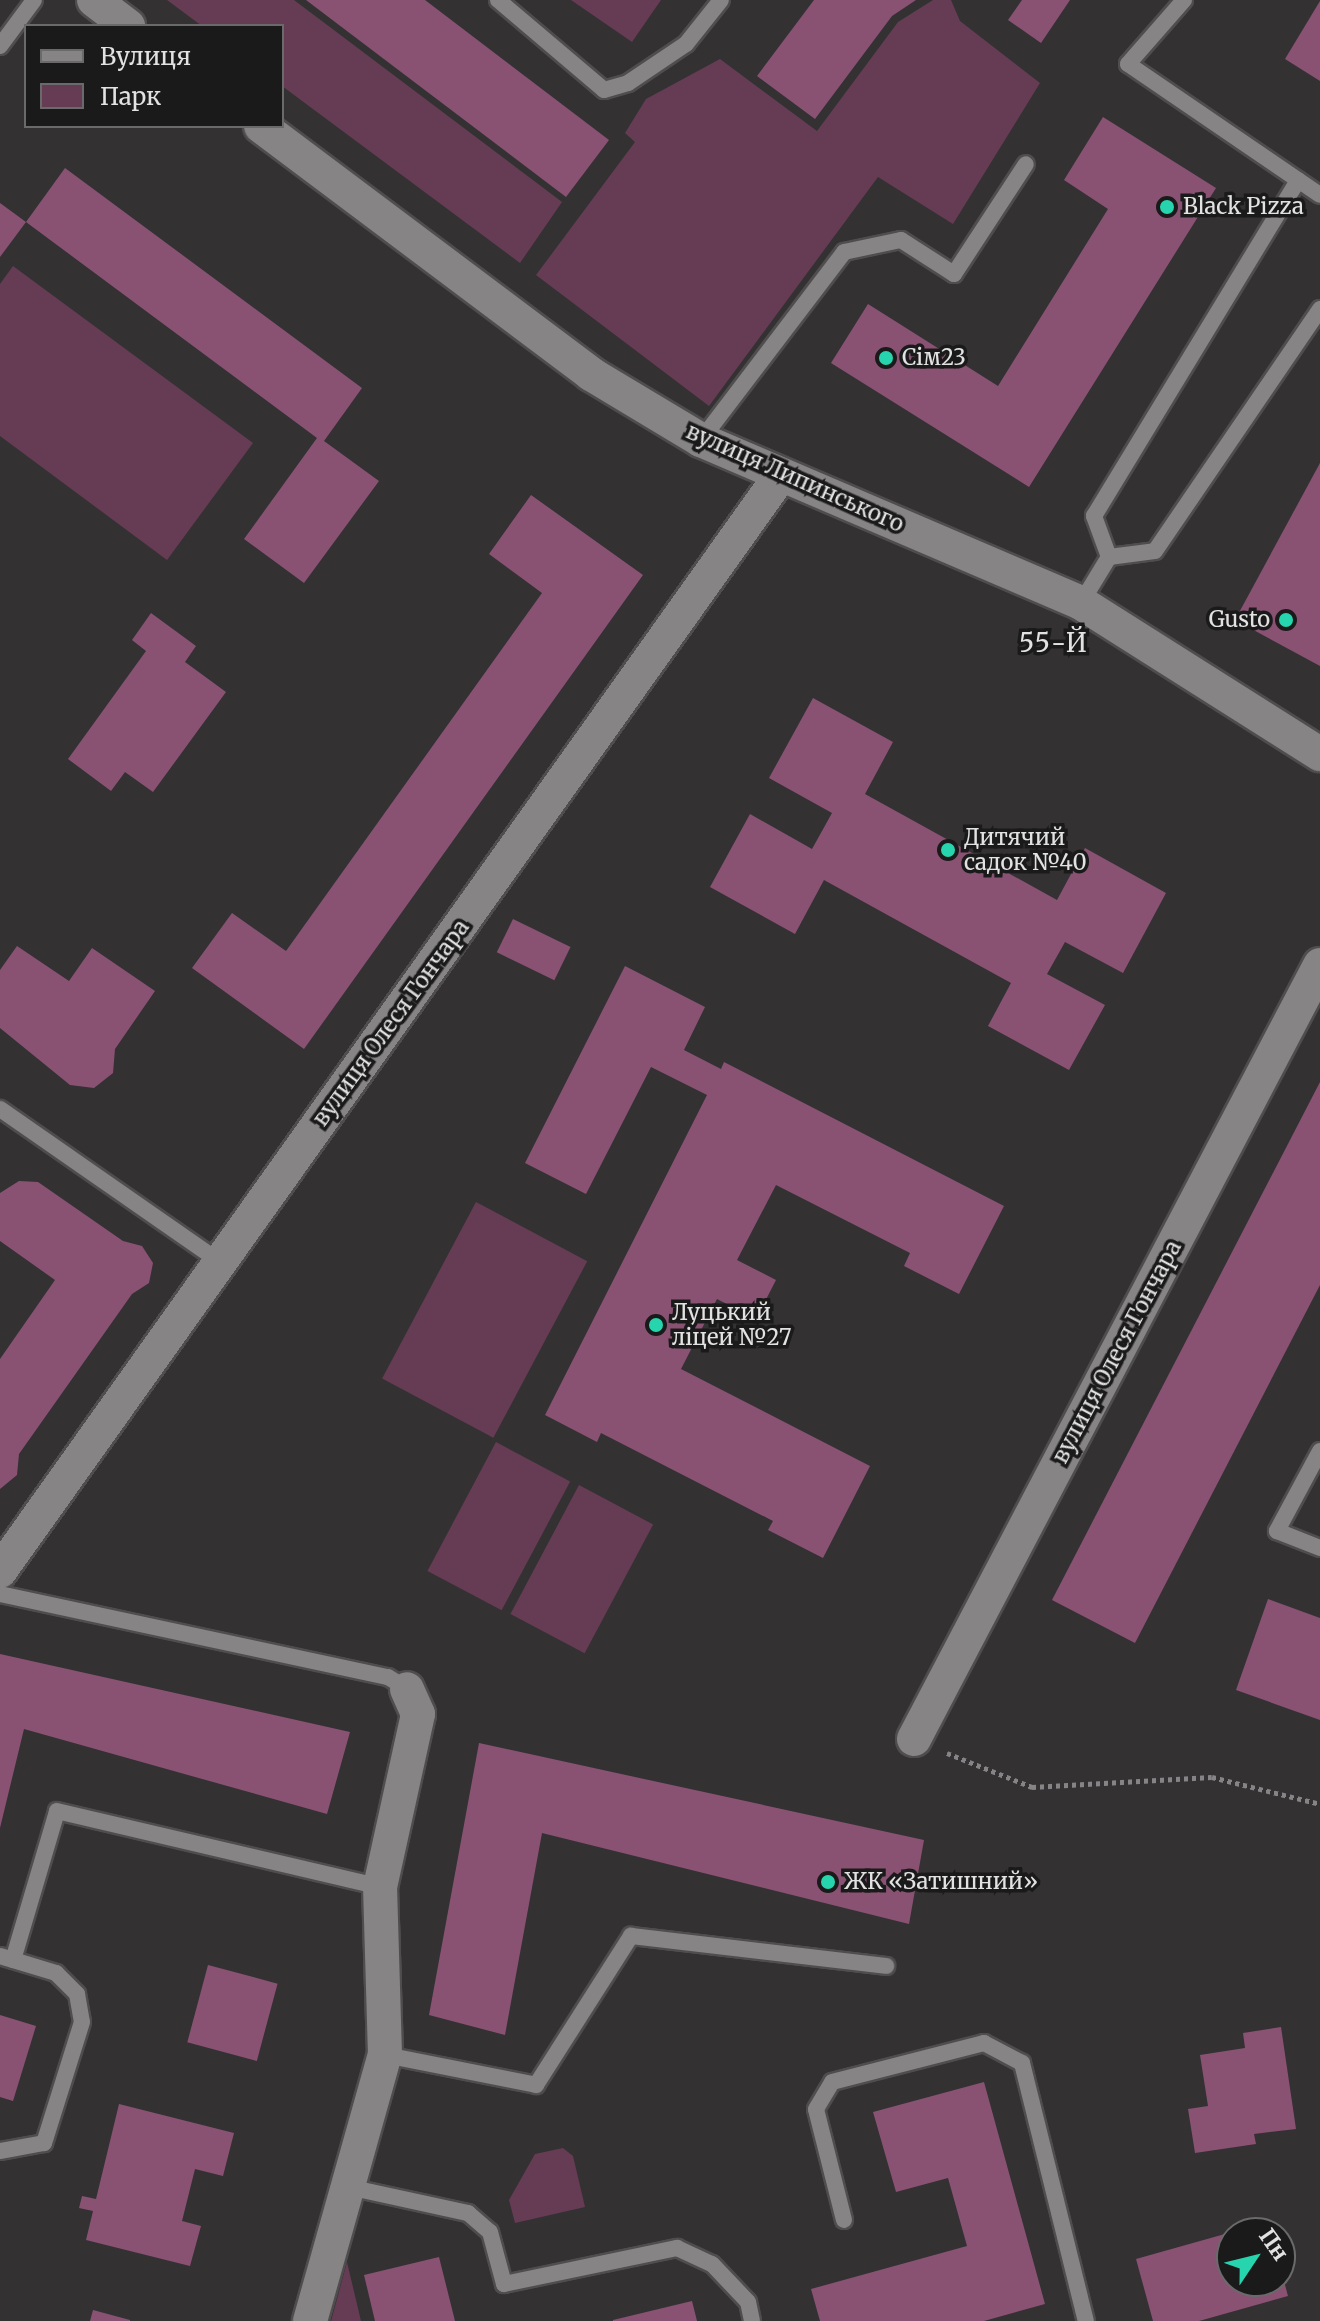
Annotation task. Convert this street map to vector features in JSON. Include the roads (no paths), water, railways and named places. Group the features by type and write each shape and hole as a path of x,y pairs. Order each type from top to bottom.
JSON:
{"street":[{"path":"94,0 125,24"},
{"name":"вулиця Липинського","path":"264,128 591,374 701,440 1081,603 1320,754"},
{"name":"вулиця Олеся Гончара","path":"0,1571 781,475"},
{"name":"вулиця Олеся Гончара","path":"914,1739 1320,965"},
{"path":"310,2321 353,2188 385,2055 380,1887 418,1714 407,1689"}],"lane":[{"path":"0,46 34,0"},
{"path":"498,0 604,90 628,83 686,44 721,0"},
{"path":"1184,0 1128,64 1320,195"},
{"path":"701,440 844,252 901,240 954,274 1026,164"},
{"path":"1109,557 1094,516 1298,180"},
{"path":"1109,557 1155,551 1320,309"},
{"path":"1081,603 1109,557"},
{"path":"0,1109 220,1262"},
{"path":"1320,1451 1277,1531 1320,1548"},
{"path":"0,1594 388,1677 407,1689"},
{"path":"0,2151 44,2143 82,2022 77,1994 56,1973 6,1958 57,1811 380,1887"},
{"path":"385,2055 536,2085 631,1936 886,1966"},
{"path":"844,2220 816,2109 832,2082 984,2043 1022,2063 1086,2321"},
{"path":"353,2188 468,2213 490,2232 504,2284 677,2248 712,2264 748,2302 752,2321"}],"place":[{"name":"Black Pizza","path":"1167,207"},
{"name":"Сім23","path":"886,358"},
{"name":"Gusto","path":"1286,620"},
{"name":"Дитячий садок №40","path":"948,850"},
{"name":"Луцький ліцей №27","path":"656,1325"},
{"name":"ЖК «Затишний»","path":"828,1882"}],"district":[{"name":"55-Й","path":"1054,643"}]}
